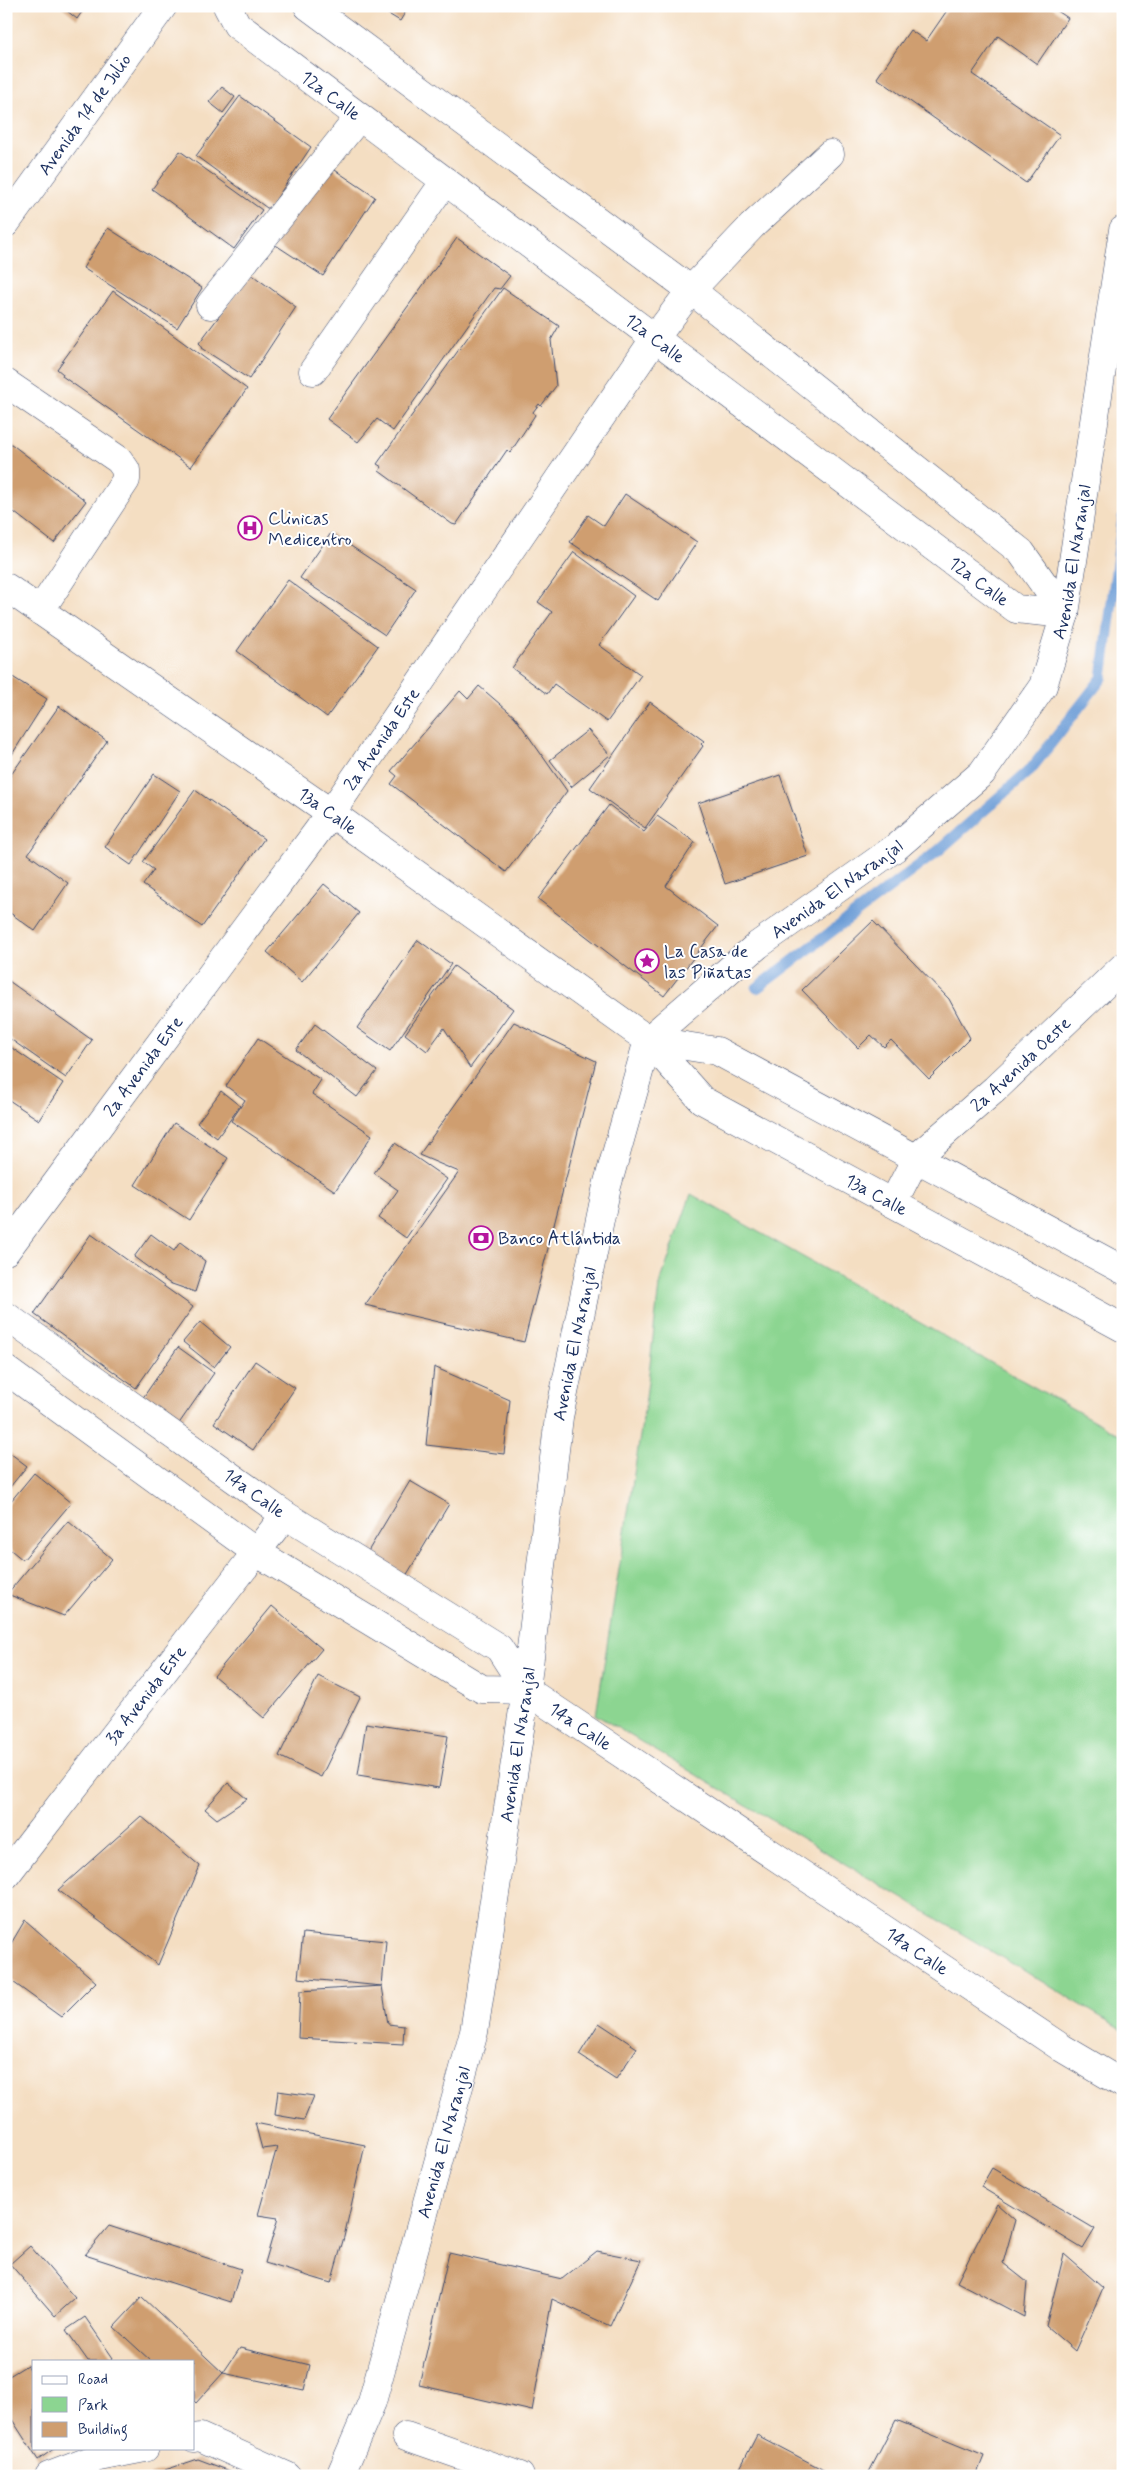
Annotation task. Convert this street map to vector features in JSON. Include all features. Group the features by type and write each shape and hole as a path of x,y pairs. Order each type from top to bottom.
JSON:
{"street":[{"name":"Avenida 14 de Julio","path":"6,223 163,6"},
{"name":"12a Calle","path":"227,6 237,25 1016,609 1065,614"},
{"path":"308,6 691,290 1021,552 1065,614"},
{"path":"210,305 359,117"},
{"name":"2a Avenida Este","path":"6,1251 331,812 655,338 691,290 752,226 830,154"},
{"path":"313,371 445,181"},
{"name":"Avenida El Naranjal","path":"340,2476 372,2402 474,2032 526,1690 559,1417 607,1186 648,1040 758,945 895,848 982,773 1043,686 1065,614 1123,230"},
{"path":"6,383 119,460 126,470 126,480 40,611"},
{"name":"13a Calle","path":"6,587 331,812 648,1040 702,1100 1123,1328"},
{"name":"2a Avenida Oeste","path":"916,1158 995,1089 1123,967"},
{"name":"13a Calle","path":"648,1040 717,1052 1123,1270"},
{"path":"893,1203 916,1158"},
{"name":"14a Calle","path":"6,1316 285,1515 499,1648 526,1690 1062,2048 1123,2084"},
{"path":"6,1370 256,1552 482,1689 526,1690"},
{"name":"3a Avenida Este","path":"6,1875 285,1515"},
{"path":"406,2436 520,2476"},
{"path":"195,2438 200,2437 287,2476"},
{"path":"49,2476 98,2458 136,2450"}],"green space":[{"path":"691,1194 1123,1437 1123,2030 596,1715 646,1398 659,1286"}],"building":[{"path":"61,6 86,6 77,19"},
{"path":"375,6 409,6 400,21"},
{"path":"944,6 1050,6 1068,18 1037,64 998,36 972,74 1060,135 1026,183 877,78 910,30 926,41 948,9"},
{"path":"222,87 235,97 223,113 209,102"},
{"path":"240,96 311,147 270,208 267,208 196,156"},
{"path":"180,151 262,210 234,249 152,189"},
{"path":"323,162 375,197 323,276 271,242"},
{"path":"108,228 202,288 177,328 83,268"},
{"path":"457,238 510,276 500,289 494,288 393,431 377,419 358,442 327,419"},
{"path":"251,274 296,307 249,379 201,348 202,346 199,343"},
{"path":"503,288 559,326 551,340 556,386 541,406 539,404 533,412 535,415 510,453 507,450 456,525 379,471 382,467 377,464"},
{"path":"113,291 247,389 191,467 62,376 63,374 57,369"},
{"path":"6,440 86,501 54,543 6,506"},
{"path":"625,494 697,542 658,601 570,542 588,515 604,526"},
{"path":"331,533 416,589 385,635 300,578"},
{"path":"574,552 634,596 599,645 641,675 607,722 554,684 547,694 512,668 552,612 538,602"},
{"path":"288,580 378,646 327,717 237,651"},
{"path":"8,674 47,699 6,764 6,677"},
{"path":"479,686 515,717 567,791 506,872 391,784 397,776 391,771 460,691 468,699"},
{"path":"650,702 704,741 701,744 703,746 645,828 590,788"},
{"path":"59,706 107,741 28,854 68,883 35,931 6,910 6,782"},
{"path":"588,730 610,755 571,787 550,760"},
{"path":"154,774 180,791 131,865 105,847"},
{"path":"780,775 808,856 725,884 698,803"},
{"path":"195,790 264,839 202,927 143,885 154,870 143,862"},
{"path":"609,805 644,832 657,816 695,842 666,886 718,926 664,996 538,899"},
{"path":"324,884 359,913 302,982 267,952"},
{"path":"873,921 949,999 970,1038 929,1079 891,1040 884,1047 871,1035 858,1048 802,990"},
{"path":"418,940 451,964 390,1051 357,1028"},
{"path":"454,966 513,1009 470,1068 444,1028 427,1051 405,1034"},
{"path":"6,979 92,1040 66,1078 6,1036"},
{"name":"Banco Atlántida","path":"514,1022 596,1061 524,1342 365,1305 459,1172 419,1155"},
{"path":"315,1024 377,1071 357,1097 296,1050"},
{"path":"258,1038 321,1080 312,1094 372,1135 335,1191 231,1121 245,1100 226,1086"},
{"path":"6,1044 63,1083 39,1120 6,1098"},
{"path":"221,1091 240,1106 217,1138 197,1123"},
{"path":"174,1123 228,1158 189,1220 135,1185"},
{"path":"395,1143 447,1179 406,1238 378,1218 398,1190 374,1173"},
{"path":"91,1234 193,1307 136,1388 34,1314"},
{"path":"151,1234 174,1251 180,1242 205,1261 195,1292 169,1283 134,1257"},
{"path":"200,1322 230,1347 214,1367 183,1342"},
{"path":"178,1347 214,1373 178,1425 142,1399"},
{"path":"255,1361 295,1388 253,1450 214,1423"},
{"path":"434,1367 510,1400 504,1454 426,1445"},
{"path":"6,1450 27,1466 6,1492"},
{"path":"34,1473 71,1503 23,1560 6,1546 6,1507"},
{"path":"410,1481 449,1504 406,1576 367,1553"},
{"path":"68,1521 112,1559 64,1616 7,1594"},
{"path":"272,1606 322,1649 264,1718 214,1676"},
{"path":"318,1676 360,1697 321,1777 279,1756"},
{"path":"366,1723 448,1736 439,1788 358,1775"},
{"path":"228,1783 247,1799 217,1819 205,1809"},
{"path":"141,1816 200,1866 158,1965 58,1890"},
{"path":"25,1920 96,1982 61,2017 6,1977 6,1952"},
{"path":"303,1933 386,1941 382,1986 298,1978"},
{"path":"382,1986 388,2024 404,2026 403,2044 298,2038 300,1991"},
{"path":"599,2023 637,2048 616,2079 579,2055"},
{"path":"278,2091 314,2096 304,2120 275,2115"},
{"path":"255,2123 365,2145 344,2237 331,2283 265,2263 278,2218 258,2215 277,2147 262,2149"},
{"path":"992,2168 1095,2229 1083,2249 981,2187"},
{"path":"997,2204 1015,2220 1003,2263 1027,2282 1024,2317 957,2282"},
{"path":"109,2226 241,2269 231,2302 85,2255"},
{"path":"30,2246 75,2298 55,2316 10,2264"},
{"path":"597,2251 641,2260 610,2326 552,2299 532,2411 419,2385 449,2253 562,2279"},
{"path":"1064,2254 1103,2288 1075,2351 1046,2326"},
{"path":"142,2297 223,2373 196,2403 195,2360 150,2360 114,2327"},
{"path":"85,2317 113,2358 110,2360 87,2360 66,2330"},
{"path":"240,2348 310,2365 304,2390 223,2373"},
{"path":"27,2365 32,2373 32,2450 52,2450 38,2460 6,2410 6,2378"},
{"path":"896,2420 984,2456 976,2476 867,2476"},
{"path":"757,2435 835,2476 736,2476"},
{"path":"198,2459 243,2476 150,2476 150,2475"}],"waterway":[{"path":"757,988 938,851 1031,769 1102,678 1123,518"}],"place":[{"name":"Clinicas Medicentro","path":"250,528"},
{"name":"La Casa de las Piñatas","path":"647,961"},
{"name":"Banco Atlántida","path":"481,1238"}]}
